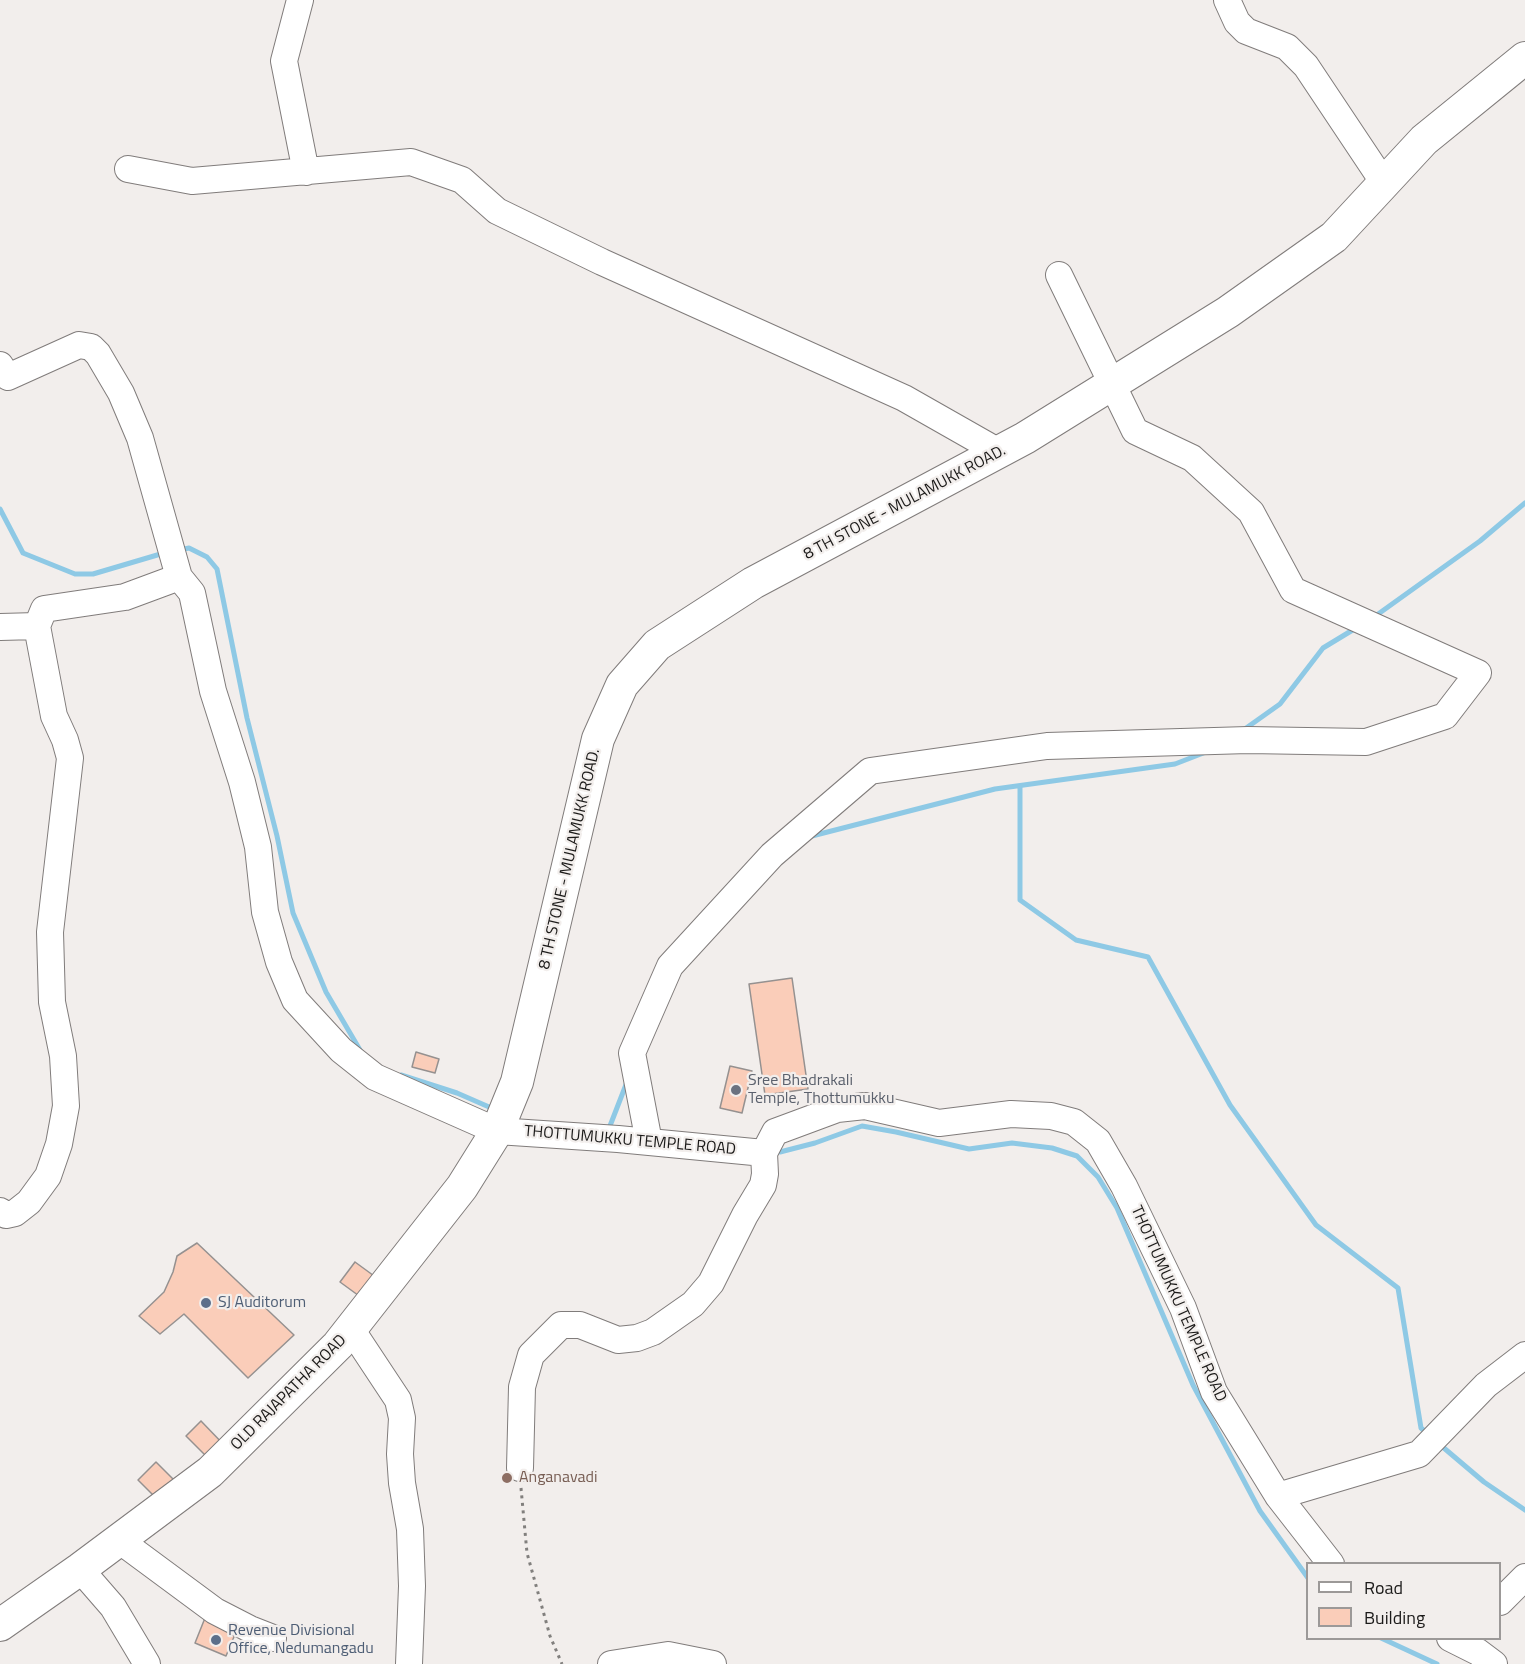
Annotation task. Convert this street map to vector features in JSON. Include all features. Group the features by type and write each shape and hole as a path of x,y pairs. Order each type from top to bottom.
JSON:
{"main road":[{"name":"8 TH STONE - MULAMUKK ROAD.","path":"502,1118 518,1082 598,739 622,685 657,645 753,583 999,452 1228,312 1334,237 1424,140 1525,58"},
{"name":"OLD RAJAPATHA ROAD","path":"0,1625 210,1473 351,1329 462,1187 502,1118"}],"street":[{"path":"300,0 284,61 306,172"},
{"path":"1227,0 1237,22 1246,31 1287,47 1306,66 1384,183"},
{"path":"128,169 192,181 411,162 462,180 497,211 602,262 904,398 999,452"},
{"path":"647,1135 632,1053 670,966 772,855 870,771 1047,746 1248,740 1366,742 1445,716 1478,673 1293,590 1251,512 1192,458 1135,431 1059,275"},
{"name":"THOTTUMUKKU TEMPLE ROAD","path":"3,374 79,345 91,347 98,354 121,393 140,438 175,563 192,593 213,691 242,782 258,848 265,912 279,962 295,1000 341,1050 375,1077 502,1118 647,1135 769,1142 837,1109 865,1106 939,1123 1011,1114 1051,1116 1074,1122 1098,1141 1124,1186 1183,1308 1214,1392 1278,1496 1330,1562"},
{"path":"0,1211 6,1215 15,1214 29,1202 48,1176 59,1144 66,1106 63,1056 52,1002 50,932 70,758 54,716 37,626 44,609 125,597 175,563"},
{"path":"0,627 37,626"},
{"path":"520,1468 522,1387 531,1354 561,1325 580,1325 618,1340 637,1338 653,1332 693,1304 711,1283 745,1215 763,1185 769,1142"},
{"path":"351,1329 398,1400 402,1418 401,1473 410,1529 412,1586 409,1664"},
{"path":"1278,1496 1419,1454 1486,1385 1525,1355"},
{"path":"119,1540 215,1611 273,1638"},
{"path":"80,1569 112,1607 147,1664"},
{"path":"1501,1601 1525,1577"},
{"path":"1457,1640 1494,1664"},
{"path":"611,1664 668,1655 713,1664"}],"path":[{"path":"520,1468 527,1553 550,1636 562,1664"}],"building":[{"path":"792,978 808,1089 765,1095 749,984"},
{"path":"416,1052 439,1059 435,1073 412,1067"},
{"name":"Sree Bhadrakali Temple, Thottumukku","path":"730,1066 752,1071 742,1113 720,1108"},
{"name":"SJ Auditorum","path":"197,1243 294,1335 248,1378 184,1314 160,1334 139,1316 164,1292 177,1256"},
{"path":"355,1262 381,1281 366,1301 340,1282"},
{"path":"201,1421 227,1448 212,1462 186,1436"},
{"path":"156,1462 174,1480 156,1498 138,1480"},
{"path":"205,1618 236,1632 226,1656 195,1643"}],"waterway":[{"path":"1374,617 1480,541 1525,503"},
{"path":"0,509 23,553 75,574 93,574 164,553"},
{"path":"179,550 189,548 207,557 217,569 247,718 277,836 293,913 326,992 360,1050"},
{"path":"1242,731 1280,704 1323,648 1356,628"},
{"path":"808,837 995,789 1175,764 1206,752"},
{"path":"1020,786 1020,900 1076,940 1148,957 1230,1105 1316,1225 1398,1288 1421,1428 1429,1435"},
{"path":"401,1075 457,1093 496,1110"},
{"path":"608,1131 627,1082"},
{"path":"774,1150 780,1152 815,1143 862,1126 969,1149 1012,1143 1052,1148 1077,1156 1098,1177 1117,1208 1193,1385 1260,1511 1306,1575"},
{"path":"1438,1443 1484,1482 1525,1510"},
{"path":"1385,1640 1437,1664"}],"place":[{"name":"Sree Bhadrakali Temple, Thottumukku","path":"736,1090"},
{"name":"SJ Auditorum","path":"206,1303"},
{"name":"Anganavadi","path":"507,1478"},
{"name":"Revenue Divisional Office, Nedumangadu","path":"216,1640"}]}
